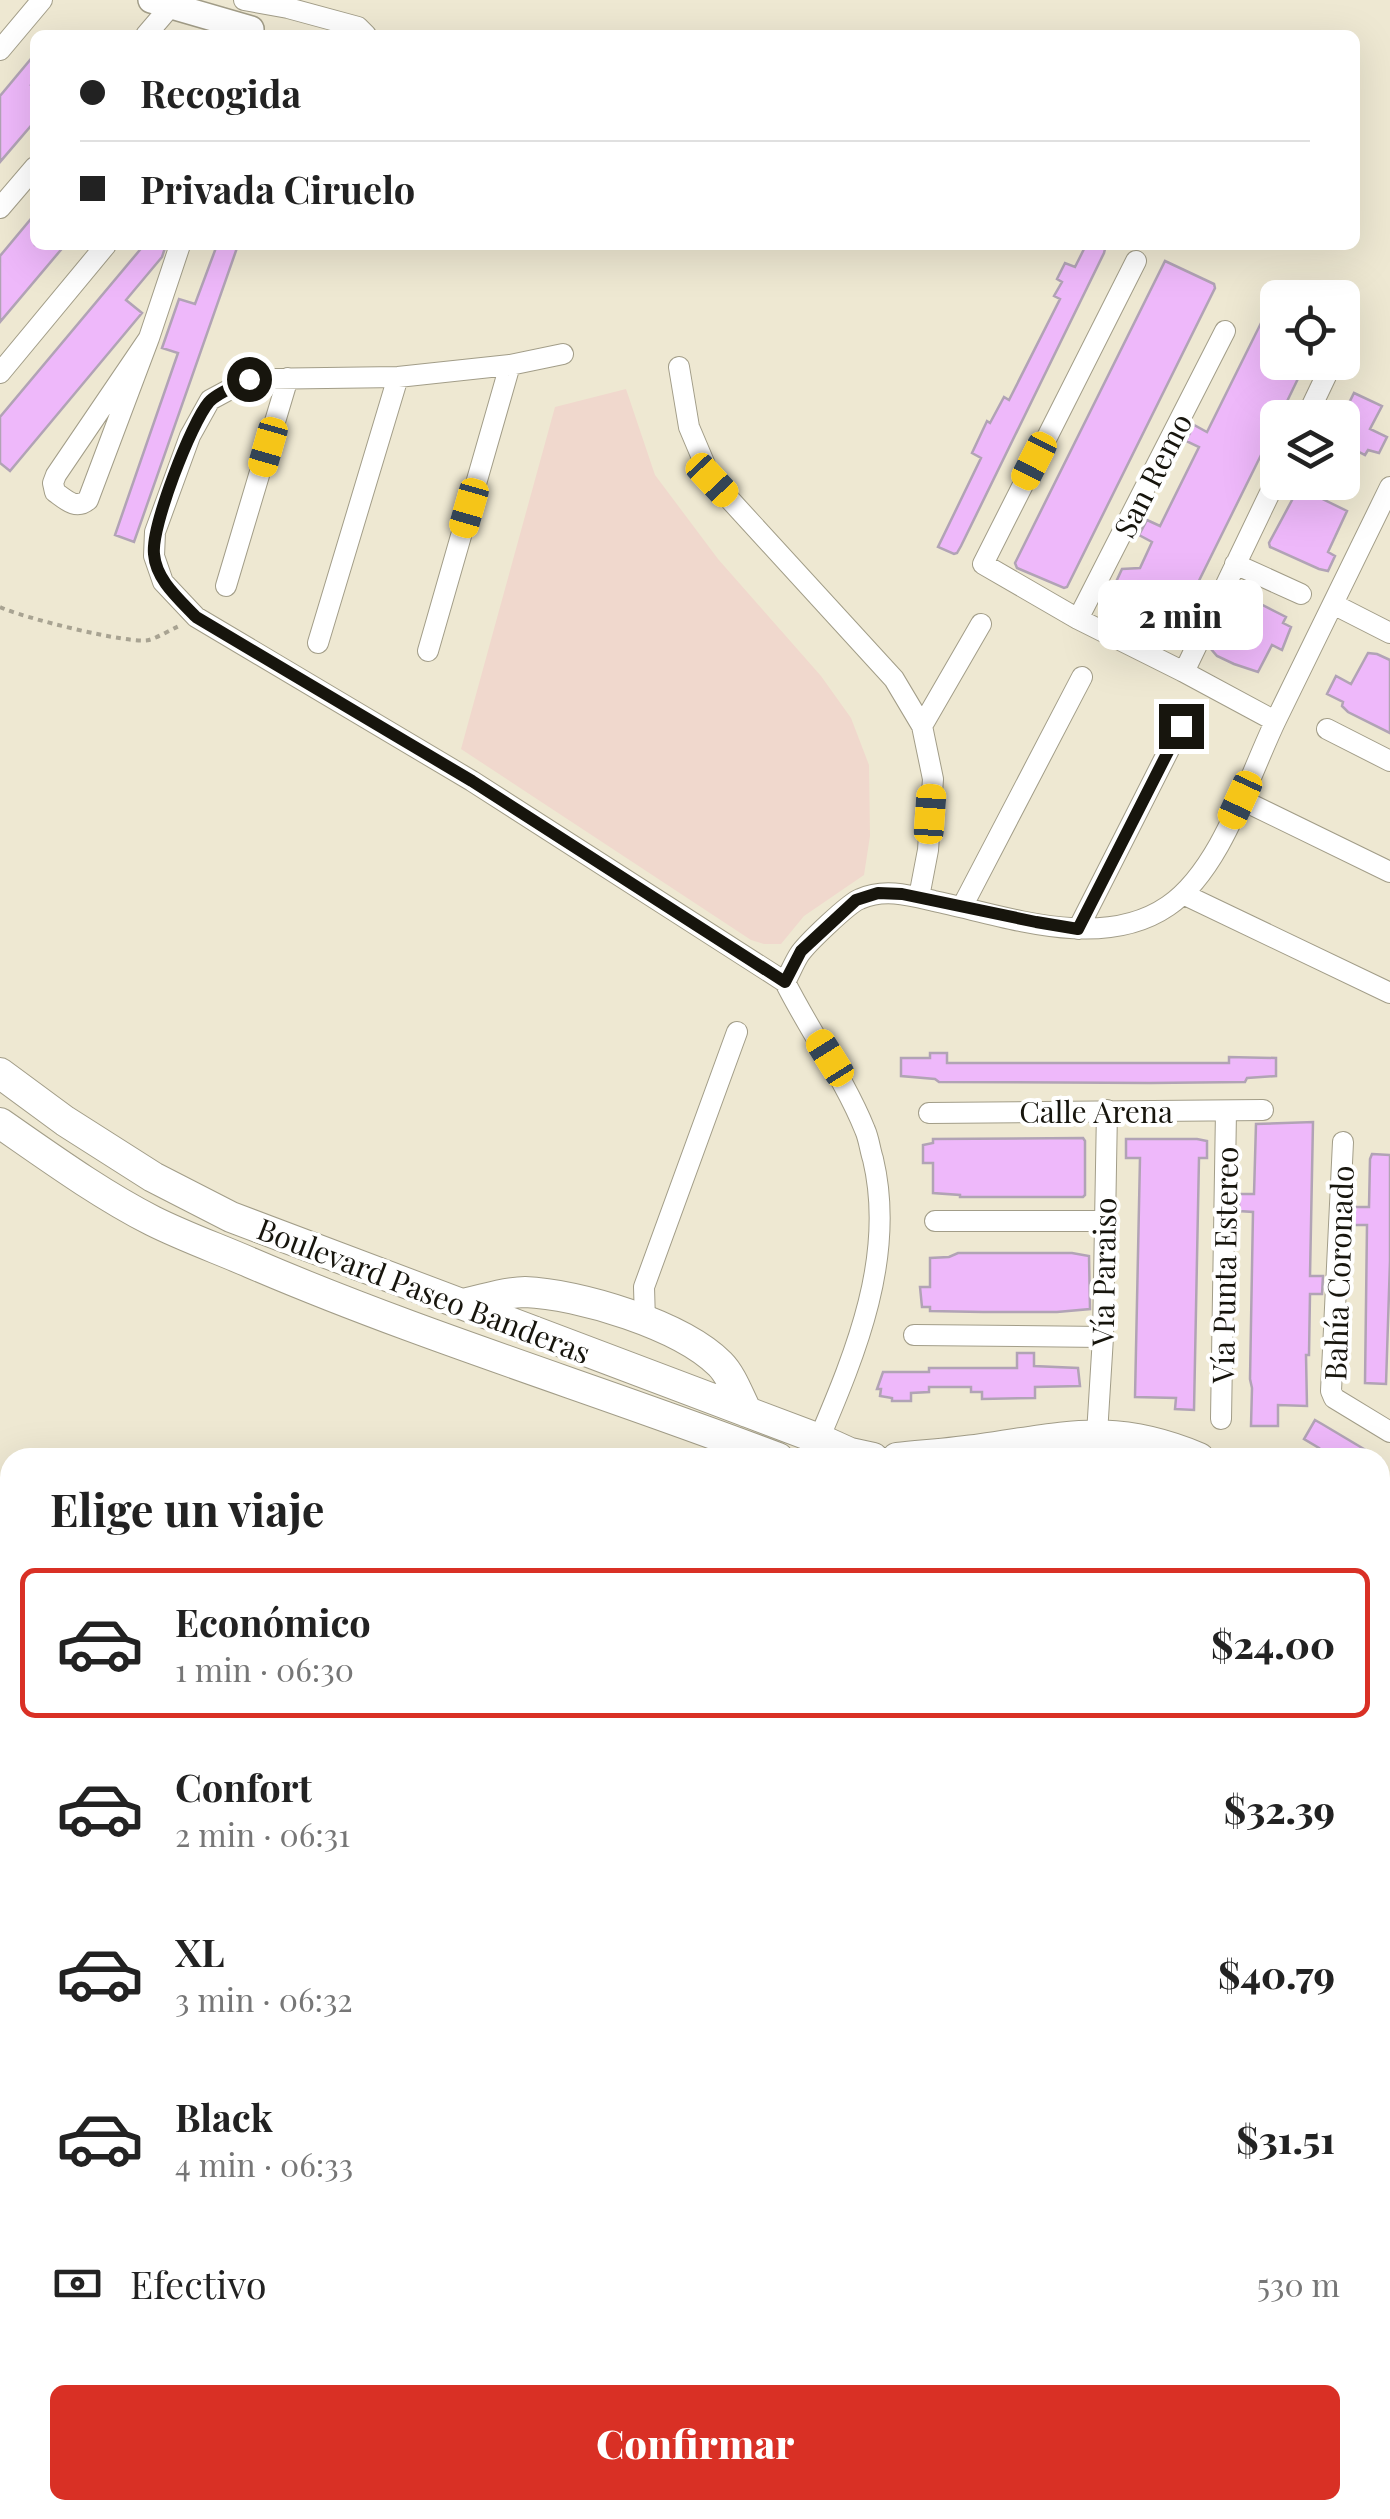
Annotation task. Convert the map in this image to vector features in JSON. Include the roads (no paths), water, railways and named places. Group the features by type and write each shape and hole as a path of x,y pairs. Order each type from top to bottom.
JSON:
{"main road":[{"name":"Boulevard Paseo Banderas","path":"0,1073 64,1122 153,1177 215,1209 746,1412 815,1448"},
{"name":"Boulevard Paseo Banderas","path":"0,1123 153,1221 308,1288 753,1448"},
{"path":"463,1304 520,1292 577,1298 645,1321 685,1339 722,1365 746,1412"},
{"path":"986,1448 1098,1434 1137,1437 1175,1448"}],"street":[{"path":"0,50 42,0"},
{"path":"244,0 363,30"},
{"path":"149,30 166,2 246,30"},
{"path":"0,208 30,173"},
{"path":"0,374 102,250"},
{"path":"149,338 56,474 55,492 74,505 88,500 149,338 178,250"},
{"path":"1136,261 983,564 1078,620 1275,721"},
{"name":"San Remo","path":"1078,620 1225,331"},
{"path":"563,354 510,365 398,377 249,379 210,400 190,436 156,532 154,556 164,582 196,617 472,781 785,982 830,1058 866,1131 878,1184 880,1224 869,1302 856,1346 815,1448"},
{"path":"428,651 510,365"},
{"path":"679,368 688,427 712,480 894,679 922,726 933,779 928,850 919,898"},
{"path":"318,643 398,377"},
{"path":"226,586 288,378"},
{"path":"785,982 801,951 856,900 878,893 902,894 1078,929 1132,923 1152,916 1183,894 1203,872 1220,843 1390,487"},
{"path":"1184,672 1266,500"},
{"path":"1235,564 1301,594"},
{"path":"1333,604 1390,633"},
{"path":"922,726 981,624"},
{"path":"962,906 1082,677"},
{"path":"1078,929 1181,726"},
{"path":"1327,729 1390,762"},
{"path":"1240,800 1390,872"},
{"path":"1183,894 1390,992"},
{"path":"645,1321 644,1286 736,1032"},
{"name":"Vía Paraiso","path":"1098,1434 1107,1110"},
{"name":"Calle Arena","path":"929,1113 1264,1110"},
{"name":"Vía Punta Estereo","path":"1221,1419 1226,1111"},
{"name":"Bahía Coronado","path":"1343,1142 1331,1391 1334,1398 1390,1432"},
{"path":"935,1221 1104,1221"},
{"path":"614,1311 644,1286"},
{"path":"914,1335 1103,1337"}]}
